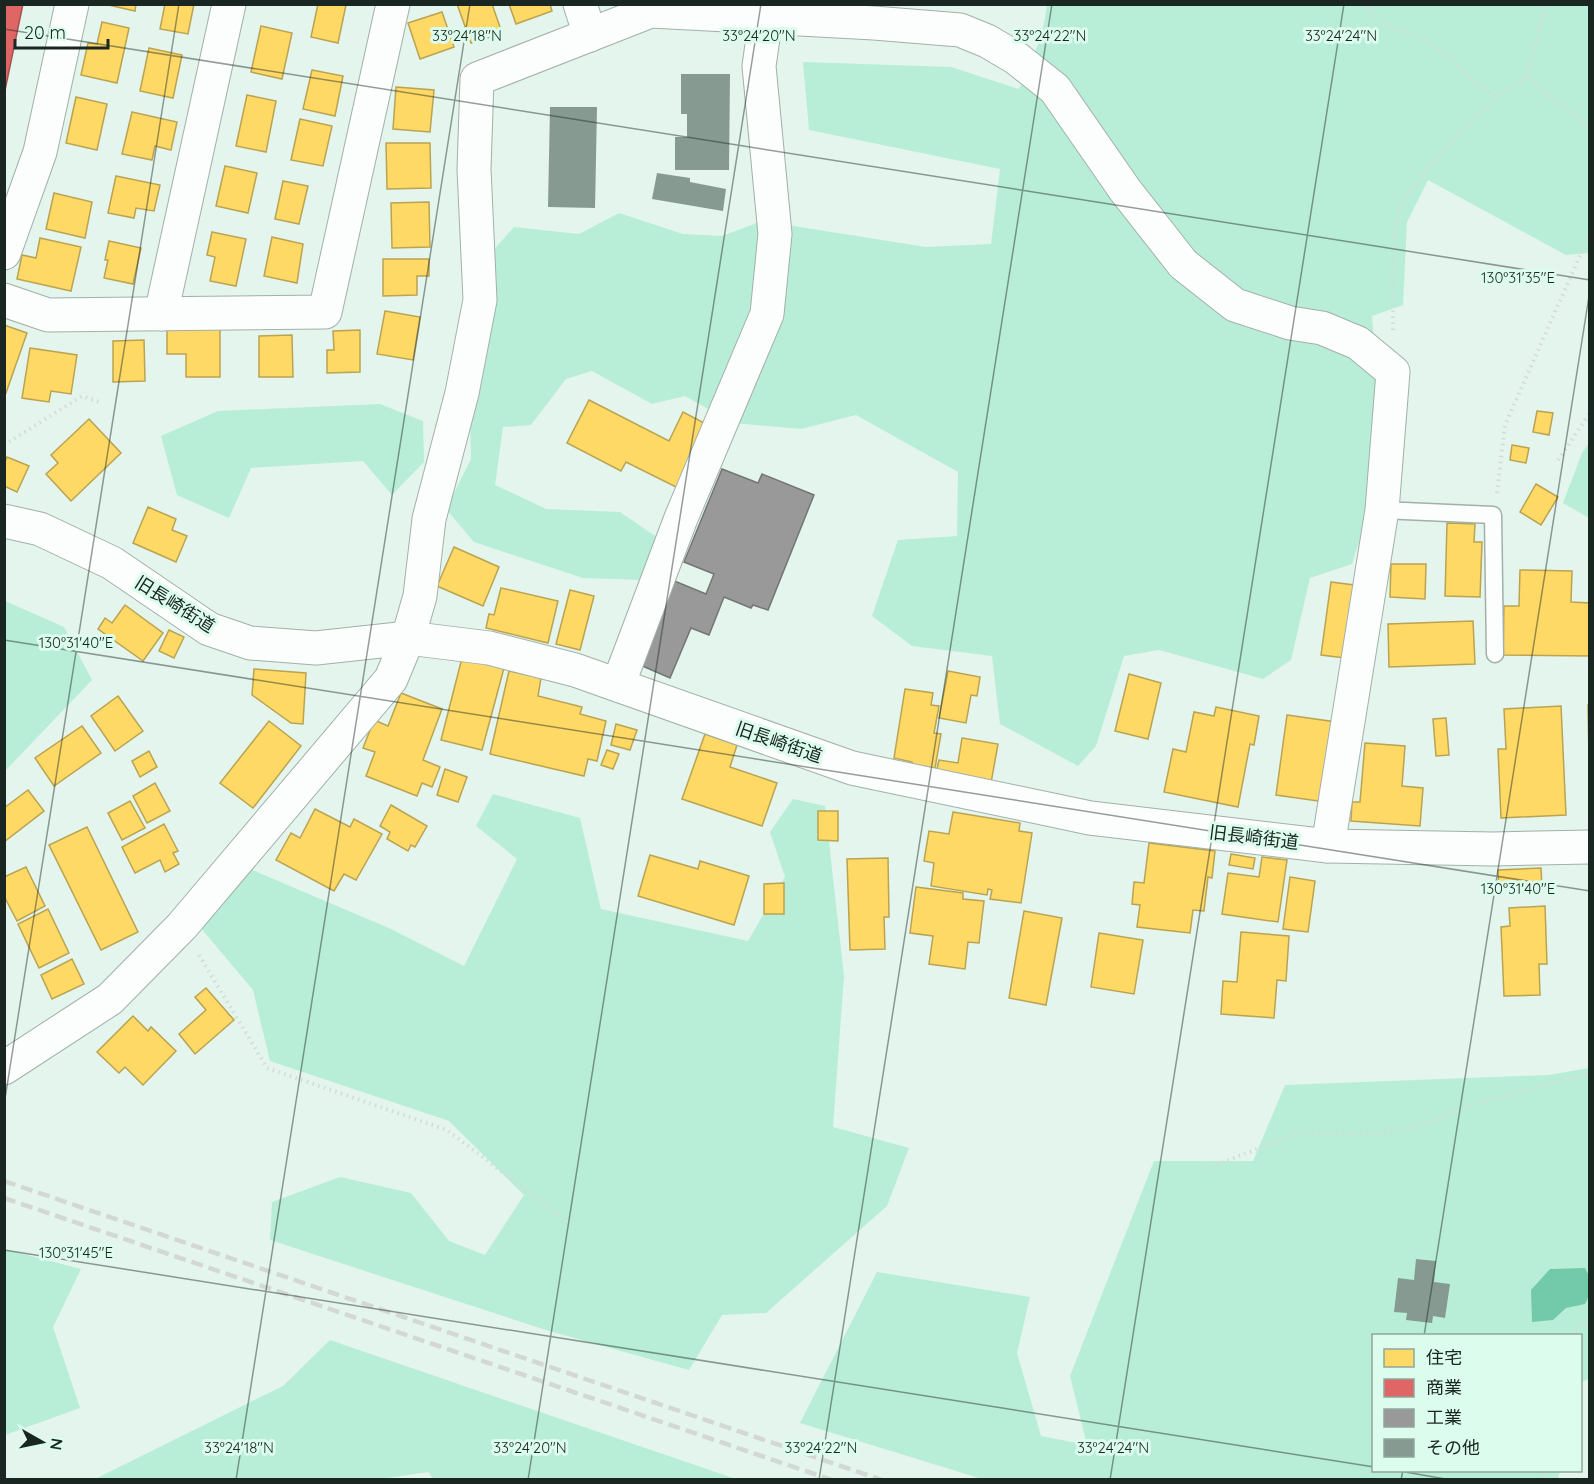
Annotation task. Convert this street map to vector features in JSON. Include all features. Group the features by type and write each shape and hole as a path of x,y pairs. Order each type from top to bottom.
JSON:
{"street":[{"path":"4,254 40,152 72,4"},
{"path":"161,314 229,4"},
{"path":"4,300 48,315 325,312 393,4"},
{"path":"4,1068 110,999 182,926 391,679 408,638 420,596 429,519 462,393 480,300 474,169 477,79 585,20 651,11 766,17 877,14 960,30 987,41 1016,58 1055,89 1125,190 1183,264 1235,305 1290,323 1322,328 1358,343 1393,372 1382,510 1328,846"},
{"path":"618,685 681,518 767,314 775,234 759,66 766,17"},
{"name":"旧長崎街道","path":"4,521 40,529 112,563 209,629 250,643 316,648 408,638 489,648 575,670 852,768 1090,818 1328,846 1492,849 1590,847"}],"lane":[{"path":"1382,510 1493,515 1495,654"}],"path":[{"path":"1362,4 1386,25 1412,34 1443,51 1474,82 1496,97"},
{"path":"1393,372 1393,240 1401,203 1442,152 1496,97 1527,77 1546,4"},
{"path":"1527,77 1590,128"},
{"path":"1493,515 1505,425 1590,233"},
{"path":"4,445 82,396 102,403"},
{"path":"1558,460 1590,413"},
{"path":"182,926 267,1068 447,1130 567,1221"},
{"path":"1205,1169 1299,1133 1379,1134 1429,1123 1467,1106 1590,1073"},
{"path":"1574,1334 1575,1330 1590,1319"}],"shaded area":[{"path":"1047,5 1589,5 1589,253 1566,255 1428,180 1407,222 1403,305 1372,316 1379,403 1370,506 1352,564 1310,578 1291,660 1263,679 1159,650 1124,656 1096,746 1078,766 1000,724 992,656 912,646 872,616 898,540 957,536 958,472 856,415 801,429 733,423 685,396 652,404 592,371 566,379 531,425 503,427 495,485 546,509 620,512 658,538 644,580 583,578 474,542 446,509 471,459 470,407 491,253 514,227 579,234 619,213 683,234 722,236 762,221 926,247 991,244 1000,169 809,130 803,62 951,67 1019,89 1042,35"},
{"path":"380,404 423,421 424,462 392,495 363,461 251,468 229,518 177,495 161,436 218,411"},
{"path":"1589,443 1589,518 1563,503 1582,453"},
{"path":"5,601 64,627 92,680 5,771"},
{"path":"493,794 580,818 601,909 748,941 785,877 770,832 793,799 825,806 844,976 833,1127 909,1148 887,1206 766,1313 722,1315 689,1370 549,1331 270,1240 272,1202 340,1177 411,1193 449,1241 485,1255 524,1195 449,1121 270,1061 253,990 200,927 250,869 391,929 464,966 517,859 476,826"},
{"path":"1589,1068 1589,1379 1582,1382 1582,1334 1372,1334 1372,1472 1560,1472 1558,1479 982,1479 800,1423 877,1272 1030,1297 1017,1353 1041,1436 1087,1445 1070,1376 1154,1161 1253,1161 1285,1085 1549,1075"},
{"path":"4,1249 81,1269 53,1327 80,1408 5,1435"},
{"path":"1585,1268 1590,1286 1585,1304 1566,1308 1553,1320 1532,1322 1531,1290 1550,1269"},
{"path":"330,1340 736,1479 433,1480 429,1472 373,1480 95,1479 283,1386"}],"building: 住宅":[{"path":"104,4 136,4 135,11"},
{"path":"165,4 194,4 188,34 160,29"},
{"path":"318,4 346,5 338,43 311,37"},
{"path":"457,4 492,4 502,33 471,43"},
{"path":"509,4 550,4 552,11 516,24"},
{"path":"442,12 454,47 420,59 408,23"},
{"path":"102,22 129,28 117,83 81,75 88,43 97,44"},
{"path":"261,26 292,33 282,79 251,72"},
{"path":"149,48 182,55 173,98 140,91"},
{"path":"312,70 343,76 335,116 303,109"},
{"path":"396,87 434,90 430,132 393,129"},
{"path":"247,95 276,101 266,152 236,146"},
{"path":"76,97 107,104 97,150 66,143"},
{"path":"132,112 177,122 171,150 155,146 152,160 122,154"},
{"path":"300,119 332,126 323,166 291,160"},
{"path":"386,143 430,143 431,188 387,189"},
{"path":"225,166 257,173 248,213 216,206"},
{"path":"116,176 160,185 154,211 136,208 134,218 108,213"},
{"path":"283,181 308,186 299,224 275,219"},
{"path":"54,193 92,202 85,238 46,229"},
{"path":"429,202 430,247 392,248 391,203"},
{"path":"212,232 246,239 236,286 210,281 215,257 207,255"},
{"path":"272,237 303,244 297,283 264,276"},
{"path":"40,238 81,247 71,291 17,279 22,255 36,258"},
{"path":"109,241 141,248 133,284 104,278"},
{"path":"383,259 429,259 429,276 417,276 417,295 383,296"},
{"path":"385,311 420,317 413,360 377,354"},
{"path":"4,325 27,333 6,393 4,392"},
{"path":"167,328 220,328 220,377 186,377 186,354 167,354"},
{"path":"360,330 360,372 327,373 327,350 334,350 333,331"},
{"path":"292,335 293,377 259,377 259,336"},
{"path":"144,340 145,381 113,382 113,341"},
{"path":"30,348 77,355 71,394 51,391 49,402 22,398"},
{"path":"589,400 669,441 683,412 712,427 680,489 626,462 621,471 567,443"},
{"path":"1537,411 1553,413 1549,435 1533,432"},
{"path":"89,419 121,453 71,501 46,474 58,463 51,455"},
{"path":"1512,445 1529,448 1526,463 1510,460"},
{"path":"7,457 29,466 17,492 4,486 4,464"},
{"path":"1536,484 1558,497 1541,525 1520,512"},
{"path":"148,507 176,519 172,530 187,536 176,562 133,543"},
{"path":"1447,523 1475,524 1474,542 1482,542 1480,597 1445,596"},
{"path":"454,547 499,567 483,606 437,586"},
{"path":"1391,564 1426,564 1425,599 1390,597"},
{"path":"1520,570 1572,571 1571,602 1590,603 1590,656 1503,655 1504,606 1519,606"},
{"path":"1331,582 1354,585 1345,658 1321,655"},
{"path":"501,588 558,601 548,643 486,628 489,614 494,615"},
{"path":"570,590 594,596 580,650 556,644"},
{"path":"125,605 163,633 143,661 98,629 105,618 112,623"},
{"path":"1473,621 1475,664 1389,667 1388,624"},
{"path":"169,630 184,637 174,658 159,651"},
{"path":"462,658 504,668 482,750 441,740"},
{"path":"254,669 306,673 303,724 291,723 252,695"},
{"path":"509,671 541,678 538,696 582,707 580,714 606,721 597,761 588,759 584,776 490,754"},
{"path":"948,671 980,677 977,696 971,695 966,723 939,718"},
{"path":"1129,674 1161,683 1148,739 1115,731"},
{"path":"905,689 933,693 931,705 939,706 934,733 941,734 935,768 912,765 912,762 894,758"},
{"path":"401,693 442,709 423,760 440,767 432,787 422,783 417,796 366,776 375,752 363,748 374,720 388,726"},
{"path":"118,696 143,731 115,751 91,716"},
{"path":"1588,705 1590,705 1590,758 1589,758"},
{"path":"1561,706 1566,815 1501,818 1498,749 1506,749 1504,709"},
{"path":"1216,707 1259,716 1254,745 1250,744 1238,807 1164,792 1173,749 1186,752 1194,712 1214,716"},
{"path":"1287,715 1336,722 1325,802 1276,795"},
{"path":"1446,718 1449,755 1436,756 1433,719"},
{"path":"269,721 301,746 253,808 220,783"},
{"path":"616,724 637,730 630,750 611,745"},
{"path":"82,726 101,753 54,786 35,758"},
{"path":"705,734 737,745 730,767 777,783 762,826 682,799"},
{"path":"962,738 998,744 991,783 936,773 939,760 958,763"},
{"path":"1365,743 1405,746 1402,786 1423,788 1420,826 1351,821 1352,802 1360,802"},
{"path":"607,750 619,754 613,769 601,765"},
{"path":"149,751 157,767 140,777 132,761"},
{"path":"445,769 467,777 458,802 437,795"},
{"path":"155,783 170,811 147,823 133,796"},
{"path":"28,790 44,811 4,842 4,808"},
{"path":"130,801 145,828 122,840 108,813"},
{"path":"391,805 427,826 415,847 411,845 408,851 387,839 390,832 380,826"},
{"path":"315,809 350,827 354,819 382,834 356,880 344,874 334,891 276,860 291,833 300,838"},
{"path":"818,811 838,811 838,841 818,840"},
{"path":"953,812 1020,823 1019,831 1032,833 1021,903 990,899 992,890 988,889 987,895 931,886 934,863 924,861 929,831 949,834"},
{"path":"164,824 178,851 173,853 179,864 165,872 160,860 135,873 122,847"},
{"path":"87,827 138,932 101,950 49,845"},
{"path":"1149,843 1215,851 1212,878 1208,877 1204,911 1193,910 1190,933 1137,927 1140,905 1132,904 1134,882 1144,883"},
{"path":"1231,854 1255,858 1253,869 1229,865"},
{"path":"650,855 698,869 700,861 749,876 734,925 638,896"},
{"path":"1262,857 1287,860 1278,922 1222,914 1228,873 1259,877"},
{"path":"888,858 889,917 884,917 885,949 850,950 847,859"},
{"path":"26,867 45,906 17,921 4,896 4,877"},
{"path":"1541,868 1542,888 1499,890 1498,870"},
{"path":"1290,877 1315,881 1308,932 1283,929"},
{"path":"784,883 784,914 764,914 764,884"},
{"path":"916,887 963,893 963,899 984,901 979,943 968,942 965,969 929,964 933,936 910,933"},
{"path":"1545,906 1547,964 1539,964 1540,995 1504,996 1501,927 1510,926 1509,908"},
{"path":"48,909 69,953 39,968 18,924"},
{"path":"1024,911 1062,918 1046,1005 1009,998"},
{"path":"1241,932 1289,936 1286,981 1277,980 1274,1018 1221,1014 1223,981 1237,982"},
{"path":"1099,933 1143,940 1134,994 1091,987"},
{"path":"72,959 84,984 52,999 41,975"},
{"path":"206,988 234,1020 195,1054 179,1034 206,1010 195,997"},
{"path":"133,1016 148,1031 151,1027 176,1051 143,1085 125,1067 119,1073 97,1052"}],"building: 商業":[{"path":"4,4 23,4 4,95"}],"building: 工業":[{"path":"722,469 758,483 762,474 814,495 768,610 753,605 751,608 724,597 709,635 691,628 670,678 638,664 672,580 706,594 714,574 684,562"}],"building: その他":[{"path":"681,74 730,74 729,170 675,170 675,137 687,137 687,114 681,114"},
{"path":"550,107 597,107 595,208 548,207"},
{"path":"657,173 690,178 690,182 726,189 723,211 652,199"},
{"path":"1416,1259 1436,1261 1434,1282 1450,1284 1445,1318 1433,1316 1432,1323 1406,1320 1407,1313 1394,1312 1398,1278 1414,1280"}],"railway":[{"path":"4,1181 882,1480"},
{"path":"4,1198 832,1480"}]}
